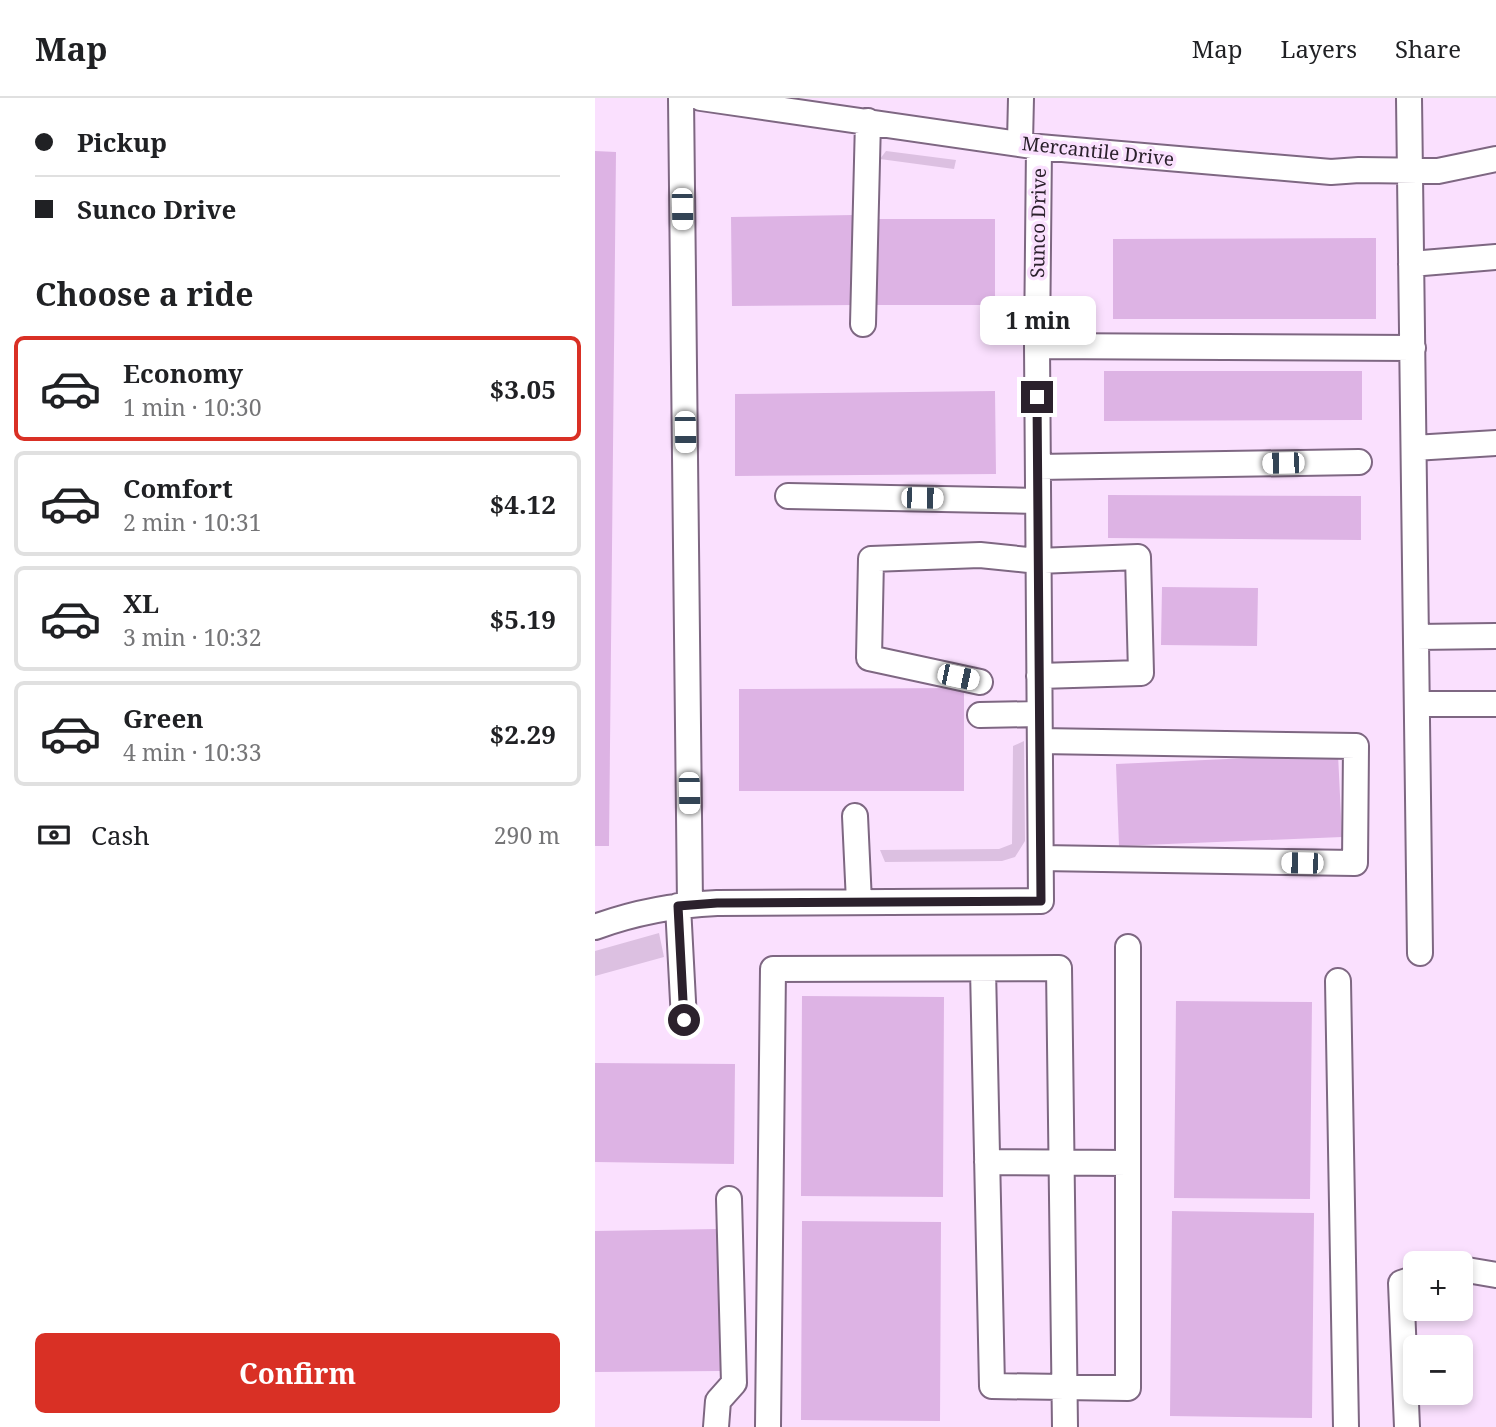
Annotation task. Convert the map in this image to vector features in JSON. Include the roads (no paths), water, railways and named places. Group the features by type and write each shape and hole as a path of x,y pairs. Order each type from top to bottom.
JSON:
{"street":[{"path":"681,98 684,1020"},
{"name":"Mercantile Drive","path":"701,98 755,101 1029,145 1331,173 1359,170 1438,171 1496,159"},
{"name":"Sunco Drive","path":"595,927 684,905 1041,901 1037,346 1029,145 1021,98"},
{"path":"1409,98 1420,953"},
{"path":"863,324 867,121"},
{"path":"1411,264 1496,257"},
{"path":"1037,346 1413,348"},
{"path":"1414,448 1496,443"},
{"path":"1038,467 1359,462"},
{"path":"788,496 1038,501"},
{"path":"980,682 869,658 871,559 980,555 1038,561 1138,557 1140,673 1039,676"},
{"path":"1416,637 1496,636"},
{"path":"1417,704 1496,704"},
{"path":"980,715 1039,714"},
{"path":"1040,741 1356,746 1355,863 1041,858"},
{"path":"855,816 859,902"},
{"path":"983,969 992,1386 1128,1388 1128,947"},
{"path":"768,1427 773,969 1059,968 1065,1427"},
{"path":"1338,981 1346,1427"},
{"path":"987,1162 1128,1163"},
{"path":"716,1427 718,1401 734,1383 729,1199"},
{"path":"1473,1271 1496,1275"},
{"path":"1403,1282 1408,1427"}]}
